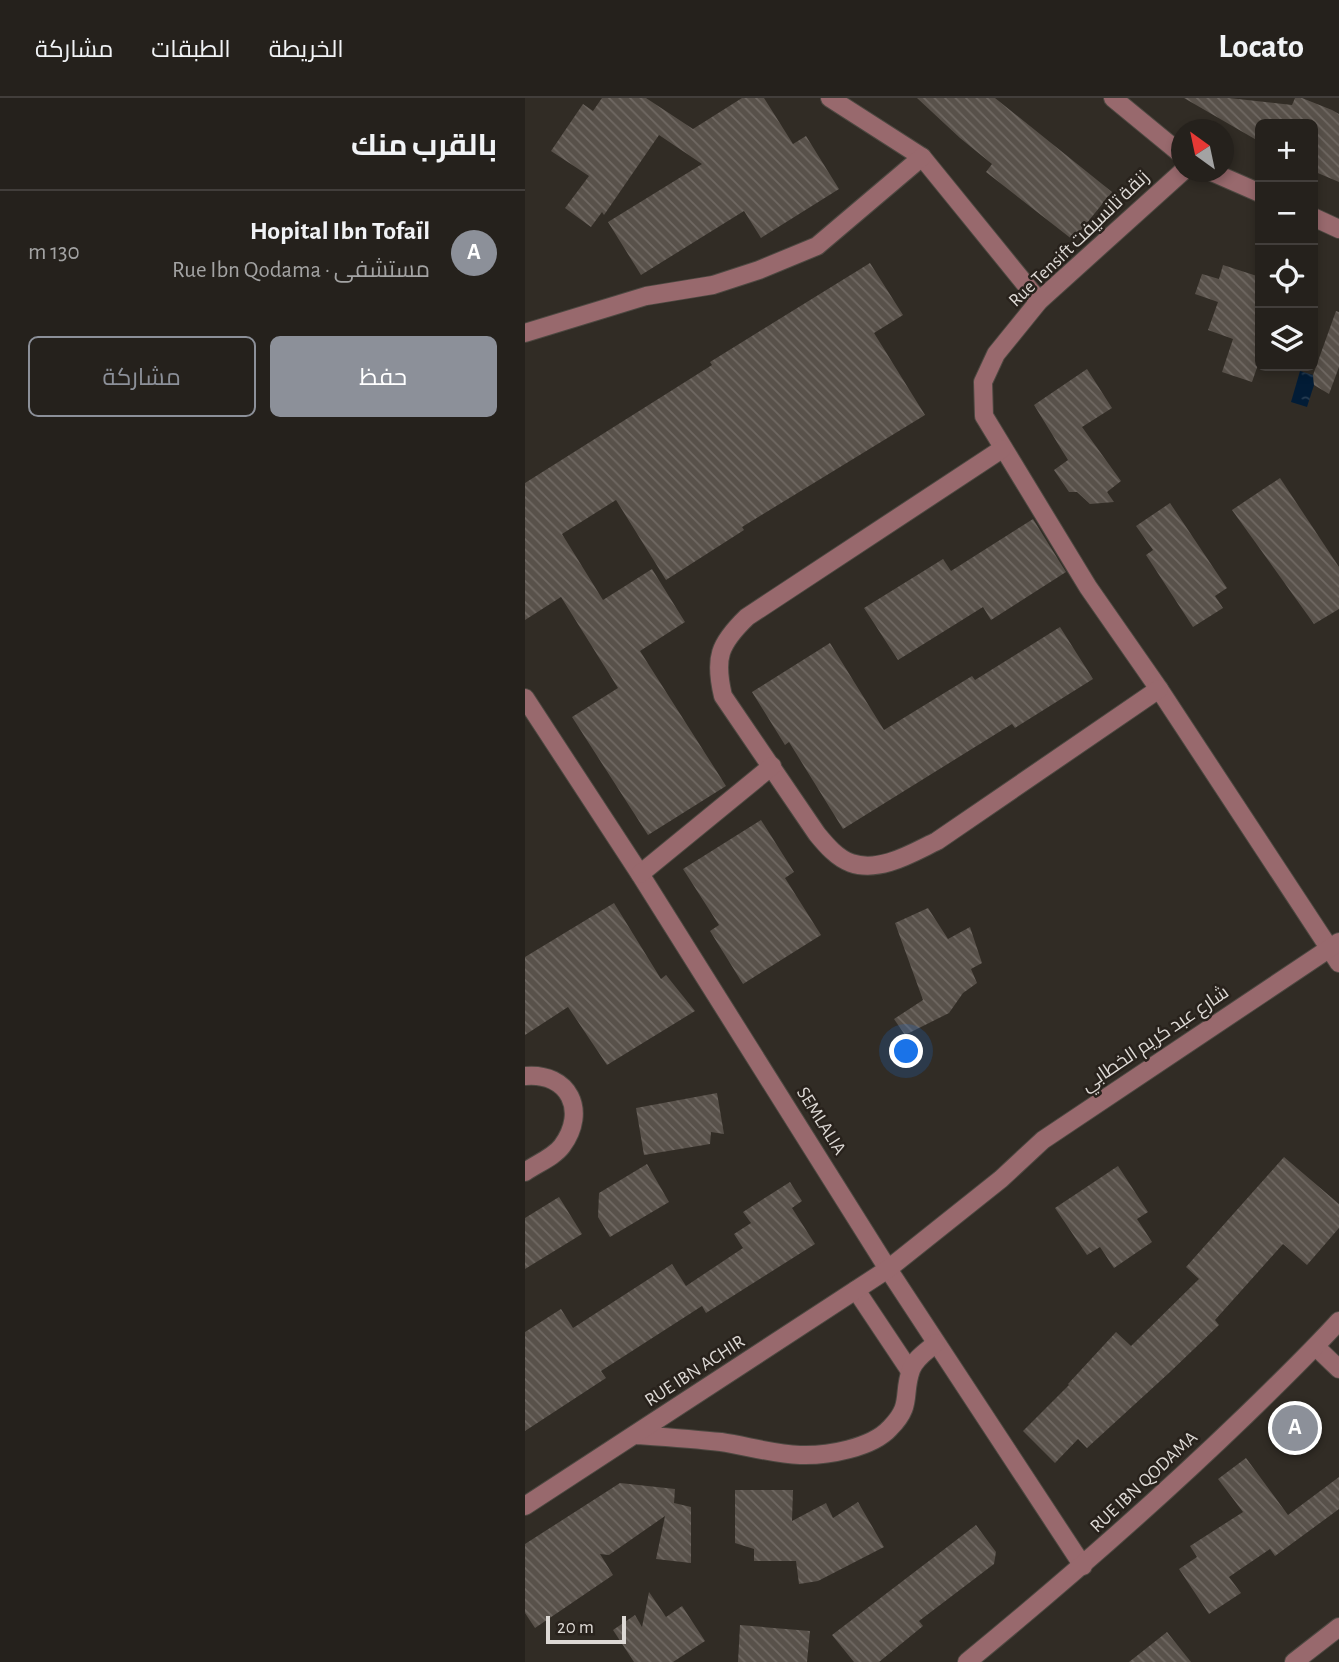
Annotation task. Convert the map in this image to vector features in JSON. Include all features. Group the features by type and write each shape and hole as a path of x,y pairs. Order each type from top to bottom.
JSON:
{"street":[{"path":"830,98 922,157 1039,301"},
{"path":"1113,98 1171,146"},
{"path":"525,333 646,296 713,285 759,271 817,246 922,157"},
{"name":"Rue Tensift زنقة تانسيفت","path":"1002,449 984,416 983,382 996,354 1039,301 1171,182"},
{"path":"1234,182 1255,191"},
{"path":"1318,219 1339,229"},
{"path":"1159,689 937,841 907,856 879,864 852,863 831,851 723,695 719,675 721,653 727,636 747,617 1002,449 1088,587 1159,689 1336,951"},
{"name":"SEMLALIA","path":"525,698 640,874 888,1269 1083,1566"},
{"path":"640,874 772,766"},
{"name":"شارع عبد كريم الخطابي","path":"888,1269 1001,1179 1043,1140 1336,951"},
{"path":"525,1076 535,1075 556,1083 575,1104 571,1132 559,1150 525,1172"},
{"name":"RUE IBN ACHIR","path":"525,1506 888,1269"},
{"path":"856,1290 910,1371"},
{"name":"RUE IBN QODAMA","path":"967,1662 1083,1566 1171,1488 1316,1347 1339,1321"},
{"path":"636,1435 720,1442 801,1455 844,1451 868,1444 885,1434 898,1420 906,1406 910,1371 917,1359 936,1343"},
{"path":"1316,1347 1339,1369"},
{"path":"1294,1662 1339,1627"}],"water":[{"path":"1300,371 1313,375 1314,385 1307,407 1291,402"}],"building":[{"path":"602,98 646,98 693,129 742,98 764,98 793,144 806,136 839,189 761,238 744,211 641,275 608,222 702,164 659,135 604,215 602,212 591,227 565,208 589,176 551,151 583,104 593,111"},
{"path":"917,98 995,98 1112,192 1073,240 986,172 992,164"},
{"path":"1184,98 1229,98 1292,105 1295,98 1302,98 1332,110 1339,114 1339,182 1318,173 1318,119 1255,119 1255,139 1234,127 1234,119 1220,119"},
{"path":"870,263 903,315 874,333 925,415 742,527 744,530 666,580 616,500 562,534 603,600 652,569 685,622 640,651 726,786 648,835 572,717 618,688 561,597 525,620 525,483 712,365 710,362"},
{"path":"1223,265 1255,275 1256,371 1252,382 1222,372 1233,339 1208,330 1218,302 1195,294 1202,274 1219,279"},
{"path":"1336,311 1339,312 1339,367 1329,394 1314,385 1313,375 1314,371 1318,371 1318,361"},
{"path":"1087,369 1112,408 1082,427 1121,481 1107,492 1114,502 1090,504 1077,492 1069,492 1054,470 1068,460 1034,405"},
{"path":"1280,478 1339,567 1339,609 1314,624 1232,510"},
{"path":"1170,503 1227,588 1215,596 1223,608 1193,627 1146,555 1153,550 1136,526"},
{"path":"1033,519 1066,572 991,620 983,607 898,660 864,608 943,559 951,571"},
{"path":"1060,627 1093,679 1015,728 1012,724 843,829 789,742 785,745 752,692 830,643 884,730 972,676 975,680"},
{"path":"761,820 794,872 785,878 821,935 743,984 710,931 719,925 683,869"},
{"path":"614,903 661,979 666,975 695,1011 607,1065 568,1007 525,1035 525,957"},
{"path":"928,908 948,939 970,927 982,963 971,969 977,983 963,993 949,1013 905,1035 894,1019 923,1000 895,923"},
{"path":"717,1093 724,1134 711,1132 710,1144 644,1155 636,1108"},
{"path":"1284,1157 1339,1204 1339,1228 1307,1265 1283,1244 1215,1320 1219,1325 1087,1448 1078,1439 1055,1463 1023,1431 1116,1332 1131,1346 1199,1279 1186,1267"},
{"path":"647,1164 669,1202 610,1237 598,1217 599,1193"},
{"path":"1118,1166 1148,1212 1137,1219 1152,1242 1114,1268 1100,1247 1087,1255 1055,1208"},
{"path":"790,1182 802,1201 792,1208 815,1244 706,1313 702,1306 601,1371 606,1378 525,1431 525,1332 561,1309 573,1328 672,1264 686,1286 743,1248 734,1234 751,1223 743,1212"},
{"path":"559,1197 582,1234 525,1269 525,1218"},
{"path":"1246,1458 1288,1515 1339,1477 1339,1509 1275,1556 1270,1549 1229,1577 1241,1593 1209,1614 1179,1569 1197,1557 1190,1546 1243,1512 1218,1479"},
{"path":"620,1483 675,1489 674,1503 691,1507 691,1563 656,1559 665,1516 609,1555 600,1554 613,1575 535,1628 525,1613 525,1544"},
{"path":"735,1490 793,1490 792,1521 826,1503 833,1518 858,1502 884,1547 818,1581 799,1584 796,1561 754,1561 754,1549 735,1543"},
{"path":"976,1525 996,1552 994,1564 919,1621 923,1626 879,1662 854,1662 832,1635"},
{"path":"649,1592 666,1617 682,1606 705,1641 673,1662 634,1662 613,1630 635,1615 642,1627"},
{"path":"740,1625 810,1631 807,1662 738,1662"},
{"path":"1167,1632 1191,1662 1129,1662"}],"place":[{"name":"Hopital Ibn Tofaïl","path":"1295,1428"}]}
